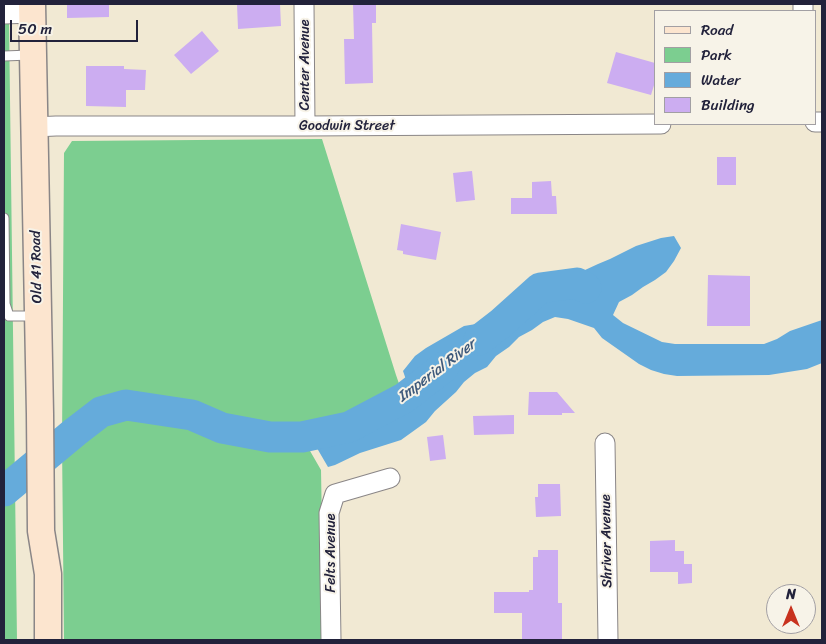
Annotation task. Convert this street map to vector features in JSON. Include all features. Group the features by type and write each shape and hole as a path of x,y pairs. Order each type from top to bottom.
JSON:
{"street":[{"name":"Center Avenue","path":"304,4 305,126"},
{"path":"4,14 32,9"},
{"name":"Old 41 Road","path":"32,9 41,531 48,574 48,640"},
{"name":"Goodwin Street","path":"34,127 654,124"},
{"name":"Shriver Avenue","path":"605,443 608,640"},
{"name":"Felts Avenue","path":"331,640 329,513 335,494 390,478"},
{"name":"Old 41 Road","path":"34,640 34,573 41,531"}],"lane":[{"path":"4,56 33,55"},
{"path":"4,218 5,304 9,316 38,316"}],"green space":[{"path":"4,21 9,21 17,640 4,640"},
{"path":"322,139 404,398 349,427 302,437 321,470 324,640 64,640 62,443 64,153 72,141"}],"water":[{"path":"674,236 681,248 666,272 619,302 613,315 623,323 662,342 675,344 764,344 790,331 822,320 822,363 807,369 769,375 677,376 664,374 639,364 602,338 594,328 568,319 555,317 519,337 496,356 487,367 475,373 464,382 426,422 401,440 360,453 328,467 314,443 352,434 409,404 412,397 403,371 415,356 426,348 464,326 502,318 515,311 557,277 570,270 585,270 636,246"}],"building":[{"path":"67,4 109,4 109,17 67,18"},
{"path":"237,4 280,4 281,26 238,29"},
{"path":"353,4 376,4 376,23 372,23 373,83 345,84 344,39 354,39"},
{"path":"202,31 219,51 191,74 174,55"},
{"path":"616,52 654,63 654,85 651,95 607,83"},
{"path":"86,66 124,66 124,69 146,70 145,90 126,90 126,107 86,106"},
{"path":"717,157 736,157 736,185 717,185"},
{"path":"472,171 475,200 456,202 453,173"},
{"path":"551,181 552,196 556,196 557,214 511,214 511,198 532,198 532,182"},
{"path":"401,224 441,232 436,260 403,254 403,251 397,250"},
{"path":"708,275 750,276 750,326 707,326"},
{"path":"529,392 557,392 575,413 528,415"},
{"path":"514,415 514,434 474,435 473,416"},
{"path":"443,435 446,459 430,461 427,437"},
{"path":"538,484 560,484 561,516 536,517 535,497 538,497"},
{"path":"675,540 675,551 684,551 684,564 692,564 692,583 678,584 678,572 650,572 650,541"},
{"path":"538,550 558,550 558,603 562,603 562,640 522,640 522,613 494,613 494,592 529,592 529,590 533,590 533,557 538,557"}],"waterway":[{"name":"Imperial River","path":"479,340 540,288 577,283 586,288"},
{"name":"Imperial River","path":"4,491 101,412 126,405 192,415 222,428 270,437 302,437 349,427 404,398 444,367"}]}
